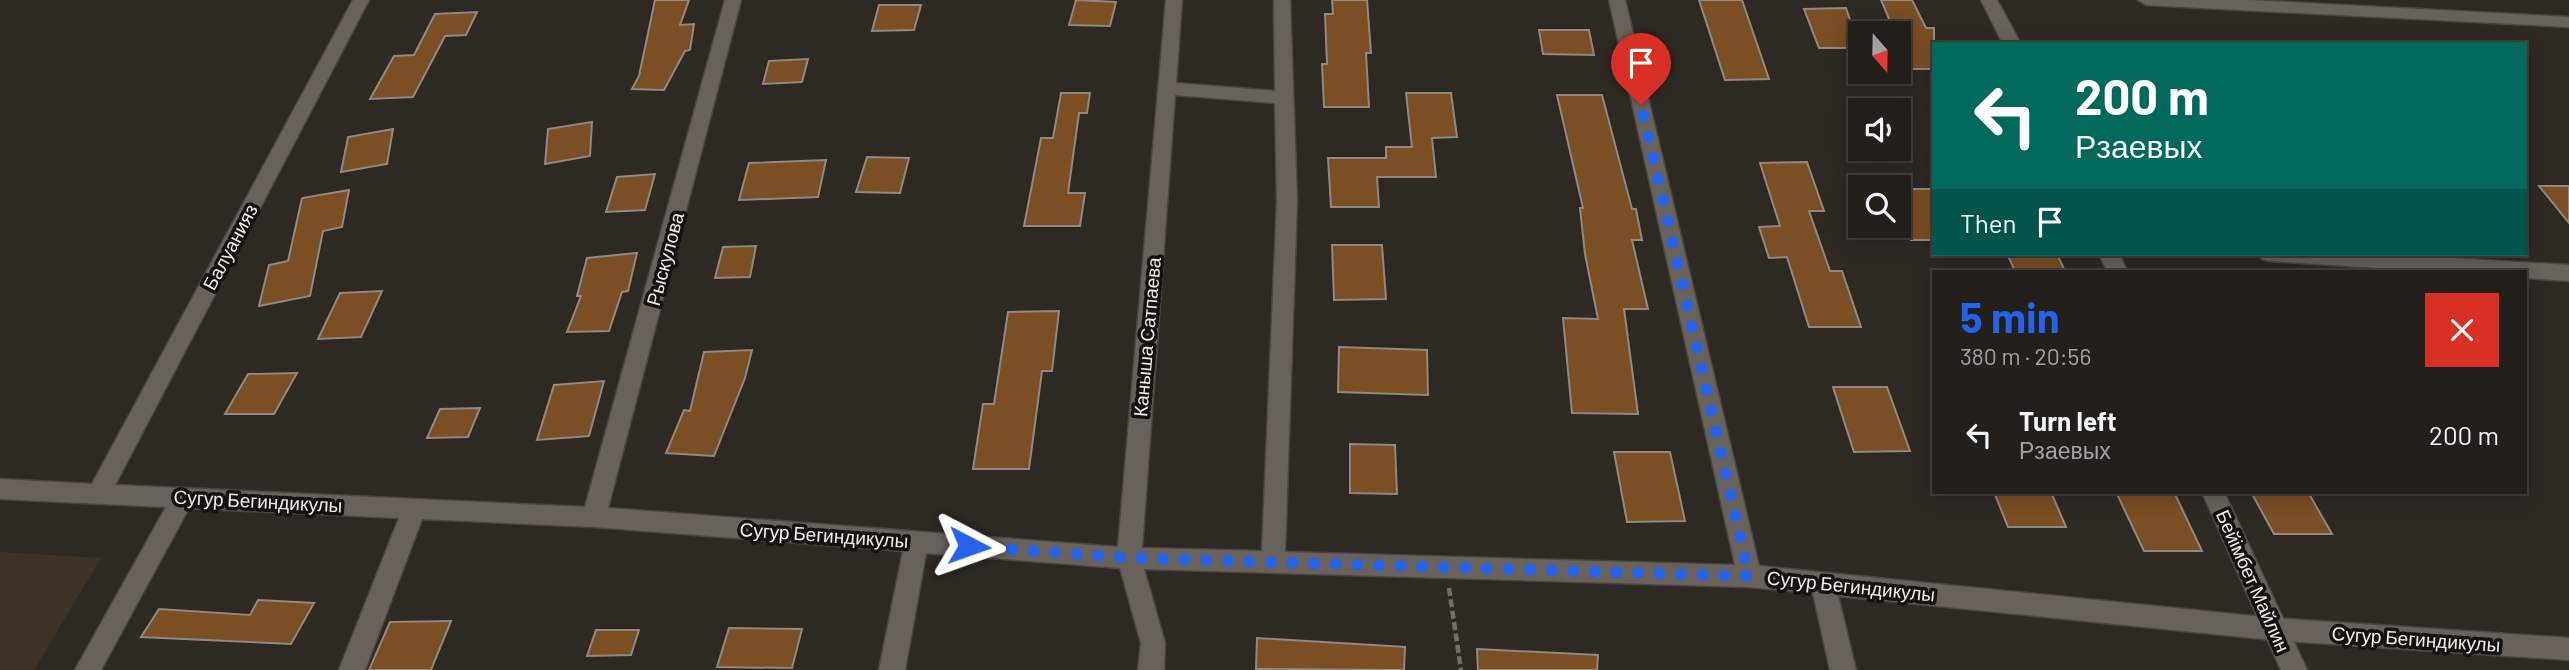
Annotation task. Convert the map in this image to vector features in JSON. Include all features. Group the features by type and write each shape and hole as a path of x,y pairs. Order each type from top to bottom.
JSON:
{"street":[{"name":"Балуанияз","path":"99,493 361,0"},
{"name":"Рыскулова","path":"594,517 733,0"},
{"name":"Каныша Сатпаева","path":"1152,670 1153,643 1129,558 1174,0"},
{"path":"1273,562 1287,201 1282,0"},
{"path":"1617,0 1749,576"},
{"path":"1989,0 2011,42"},
{"path":"2146,0 2569,22"},
{"path":"1167,89 1284,98"},
{"path":"2301,256 2522,270"},
{"path":"2527,270 2569,273"},
{"name":"Сугур Бегиндикулы","path":"0,489 594,517 1129,558 1749,576 2273,629 2569,649"},
{"name":"Бейімбет Майлин","path":"2214,494 2273,629 2294,670"},
{"path":"88,670 183,497"},
{"path":"352,670 414,508"},
{"path":"892,670 916,542"},
{"path":"1823,583 1843,670"}],"path":[{"path":"1445,567 1461,670"}],"shaded area":[{"path":"0,552 101,558 34,670 0,670"}],"building":[{"path":"655,0 689,0 680,25 694,24 690,50 685,51 664,90 632,89 639,76"},
{"path":"1076,0 1116,2 1110,26 1069,25"},
{"path":"1332,0 1367,0 1371,53 1366,53 1369,107 1324,107 1322,64 1327,64 1325,14 1333,14"},
{"path":"1699,0 1742,0 1769,79 1725,80"},
{"path":"1881,0 1912,0 1926,28 1934,28 1932,69 1911,69 1911,21 1890,21"},
{"path":"879,5 921,5 914,30 872,31"},
{"path":"1846,8 1851,21 1848,21 1848,48 1819,48 1804,9"},
{"path":"477,12 466,35 445,36 413,97 370,99 394,56 414,55 435,14"},
{"path":"1539,30 1589,30 1594,55 1543,54"},
{"path":"808,59 802,82 763,84 769,61"},
{"path":"1061,93 1090,93 1087,113 1079,113 1068,193 1085,193 1080,226 1024,226 1041,138 1053,138"},
{"path":"1406,93 1451,93 1457,137 1432,138 1436,177 1377,177 1379,207 1331,207 1328,158 1386,158 1386,147 1412,147"},
{"path":"1557,95 1602,95 1632,209 1636,209 1642,240 1632,240 1648,309 1624,309 1638,414 1572,413 1563,318 1598,319 1585,254 1580,208 1583,208"},
{"path":"592,122 590,156 545,164 548,129"},
{"path":"393,129 387,164 341,172 348,137"},
{"path":"867,157 909,158 900,193 856,192"},
{"path":"826,160 818,197 739,200 749,163"},
{"path":"1807,162 1824,211 1809,211 1830,271 1842,271 1861,327 1809,327 1787,257 1769,258 1759,227 1780,226 1760,163"},
{"path":"655,174 645,210 606,212 617,177"},
{"path":"2539,186 2569,186 2569,223"},
{"path":"1911,189 1932,189 1932,240 1911,240"},
{"path":"349,190 342,227 323,231 310,296 259,306 269,265 288,261 302,198"},
{"path":"1332,245 1382,245 1386,299 1334,300"},
{"path":"756,246 750,277 715,278 723,247"},
{"path":"637,253 628,291 622,292 609,331 567,332 581,296 577,296 587,258"},
{"path":"2008,256 2058,256 2065,270 2015,270"},
{"path":"382,291 361,337 318,339 340,293"},
{"path":"1059,311 1052,371 1042,371 1029,469 973,469 983,404 994,404 1008,312"},
{"path":"1339,347 1427,350 1428,395 1338,392"},
{"path":"752,350 745,378 714,456 666,453 684,410 690,411 704,352"},
{"path":"297,373 274,414 225,414 248,374"},
{"path":"604,381 589,436 537,440 554,385"},
{"path":"1833,387 1887,387 1910,451 1854,452"},
{"path":"480,408 468,437 427,438 440,409"},
{"path":"1350,444 1395,445 1397,494 1350,493"},
{"path":"1614,452 1670,452 1685,521 1627,522"},
{"path":"1995,494 2052,494 2066,527 2008,527"},
{"path":"2117,494 2175,494 2202,551 2144,551"},
{"path":"2252,494 2309,494 2332,534 2274,534"},
{"path":"258,600 314,603 291,644 141,637 159,609 250,615"},
{"path":"451,621 431,670 369,670 390,622"},
{"path":"729,628 802,629 792,668 717,667"},
{"path":"596,630 639,630 631,655 587,656"},
{"path":"1257,638 1405,647 1404,670 1256,669"},
{"path":"1477,649 1598,655 1597,670 1478,670"}],"route":[{"path":"969,546 1129,558 1749,576 1641,105"}]}
